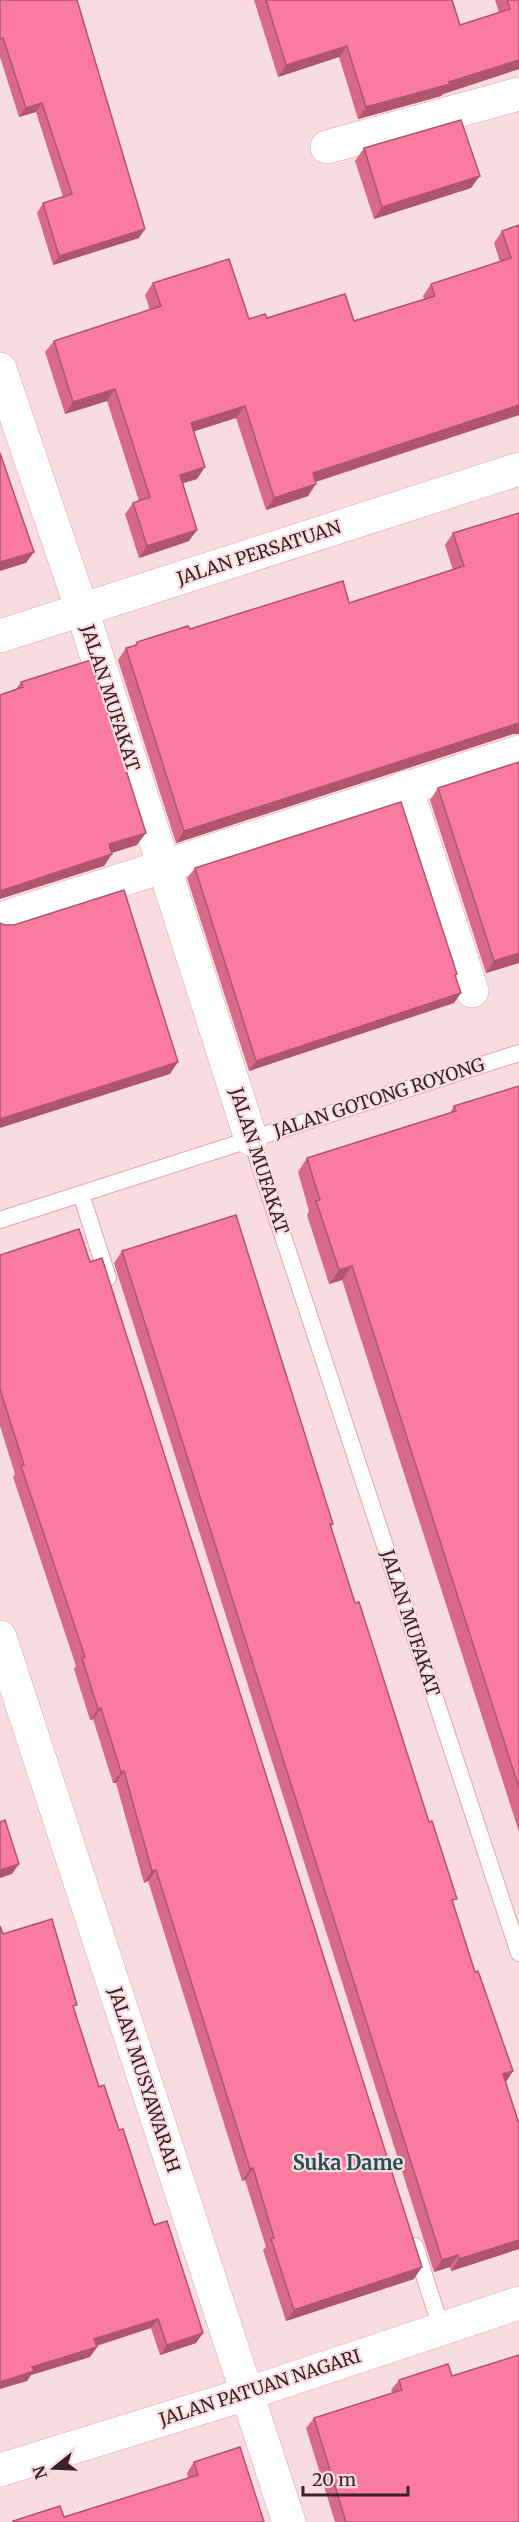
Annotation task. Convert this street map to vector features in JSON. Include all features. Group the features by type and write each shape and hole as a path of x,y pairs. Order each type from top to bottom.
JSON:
{"street":[{"path":"327,147 519,94"},
{"name":"JALAN MUFAKAT","path":"0,369 82,610 251,1139"},
{"name":"JALAN PERSATUAN","path":"0,636 519,469"},
{"path":"0,919 519,752"},
{"path":"406,788 472,991"},
{"name":"JALAN MUSYAWARAH","path":"0,1637 289,2522"},
{"name":"JALAN PATUAN NAGARI","path":"0,2470 246,2394 519,2303"}],"lane":[{"name":"JALAN GOTONG ROYONG","path":"0,1220 519,1053"},
{"name":"JALAN MUFAKAT","path":"251,1139 519,1953"},
{"path":"81,1194 114,1297"},
{"path":"409,2227 441,2328"}],"building":[{"path":"0,0 77,0 145,229 59,256 43,203 72,194 42,103 26,108 3,38 0,39"},
{"path":"266,0 452,0 460,25 510,9 507,0 519,0 519,60 449,82 450,84 366,107 347,46 286,65"},
{"path":"461,120 480,176 382,207 364,148"},
{"path":"519,225 519,405 313,473 316,484 274,498 245,406 191,423 205,467 180,475 197,530 147,546 133,503 150,497 115,389 73,402 54,341 161,306 153,283 229,259 249,319 265,314 267,318 345,294 354,321 435,296 431,284 511,258 502,231"},
{"path":"0,453 34,552 0,562"},
{"path":"519,513 519,723 184,831 126,648 137,645 137,642 188,626 190,629 343,581 349,603 464,566 453,533"},
{"path":"91,660 146,833 109,844 112,854 0,891 0,695 23,687 21,682"},
{"path":"519,762 519,953 494,961 438,788"},
{"path":"401,802 457,974 455,975 461,993 256,1061 195,868"},
{"path":"124,890 178,1062 0,1119 0,923 14,925"},
{"path":"519,1086 519,1788 352,1266 339,1270 316,1201 320,1200 307,1158 456,1111 454,1106"},
{"path":"236,1215 333,1524 330,1524 355,1603 359,1602 429,1822 432,1821 457,1899 452,1900 475,1972 478,1971 513,2071 503,2074 519,2124 519,2240 459,2259 458,2255 442,2260 122,1251"},
{"path":"79,1229 90,1262 102,1258 422,2267 294,2310 271,2239 274,2238 253,2168 250,2169 156,1870 152,1871 124,1771 121,1772 101,1708 98,1709 82,1658 85,1657 21,1466 24,1465 0,1389 0,1255"},
{"path":"5,1820 19,1864 0,1870 0,1822"},
{"path":"52,1919 77,2005 73,2006 99,2087 104,2085 119,2130 123,2129 154,2225 167,2221 203,2333 167,2345 158,2319 94,2339 97,2347 32,2367 34,2371 0,2382 0,1926 3,1934"},
{"path":"519,2355 519,2522 346,2522 314,2418 402,2390 399,2380 448,2364 452,2376"},
{"path":"240,2447 264,2522 13,2521 60,2506 64,2517 198,2475 194,2462"}],"district":[{"name":"Suka Dame","path":"348,2163"}]}
